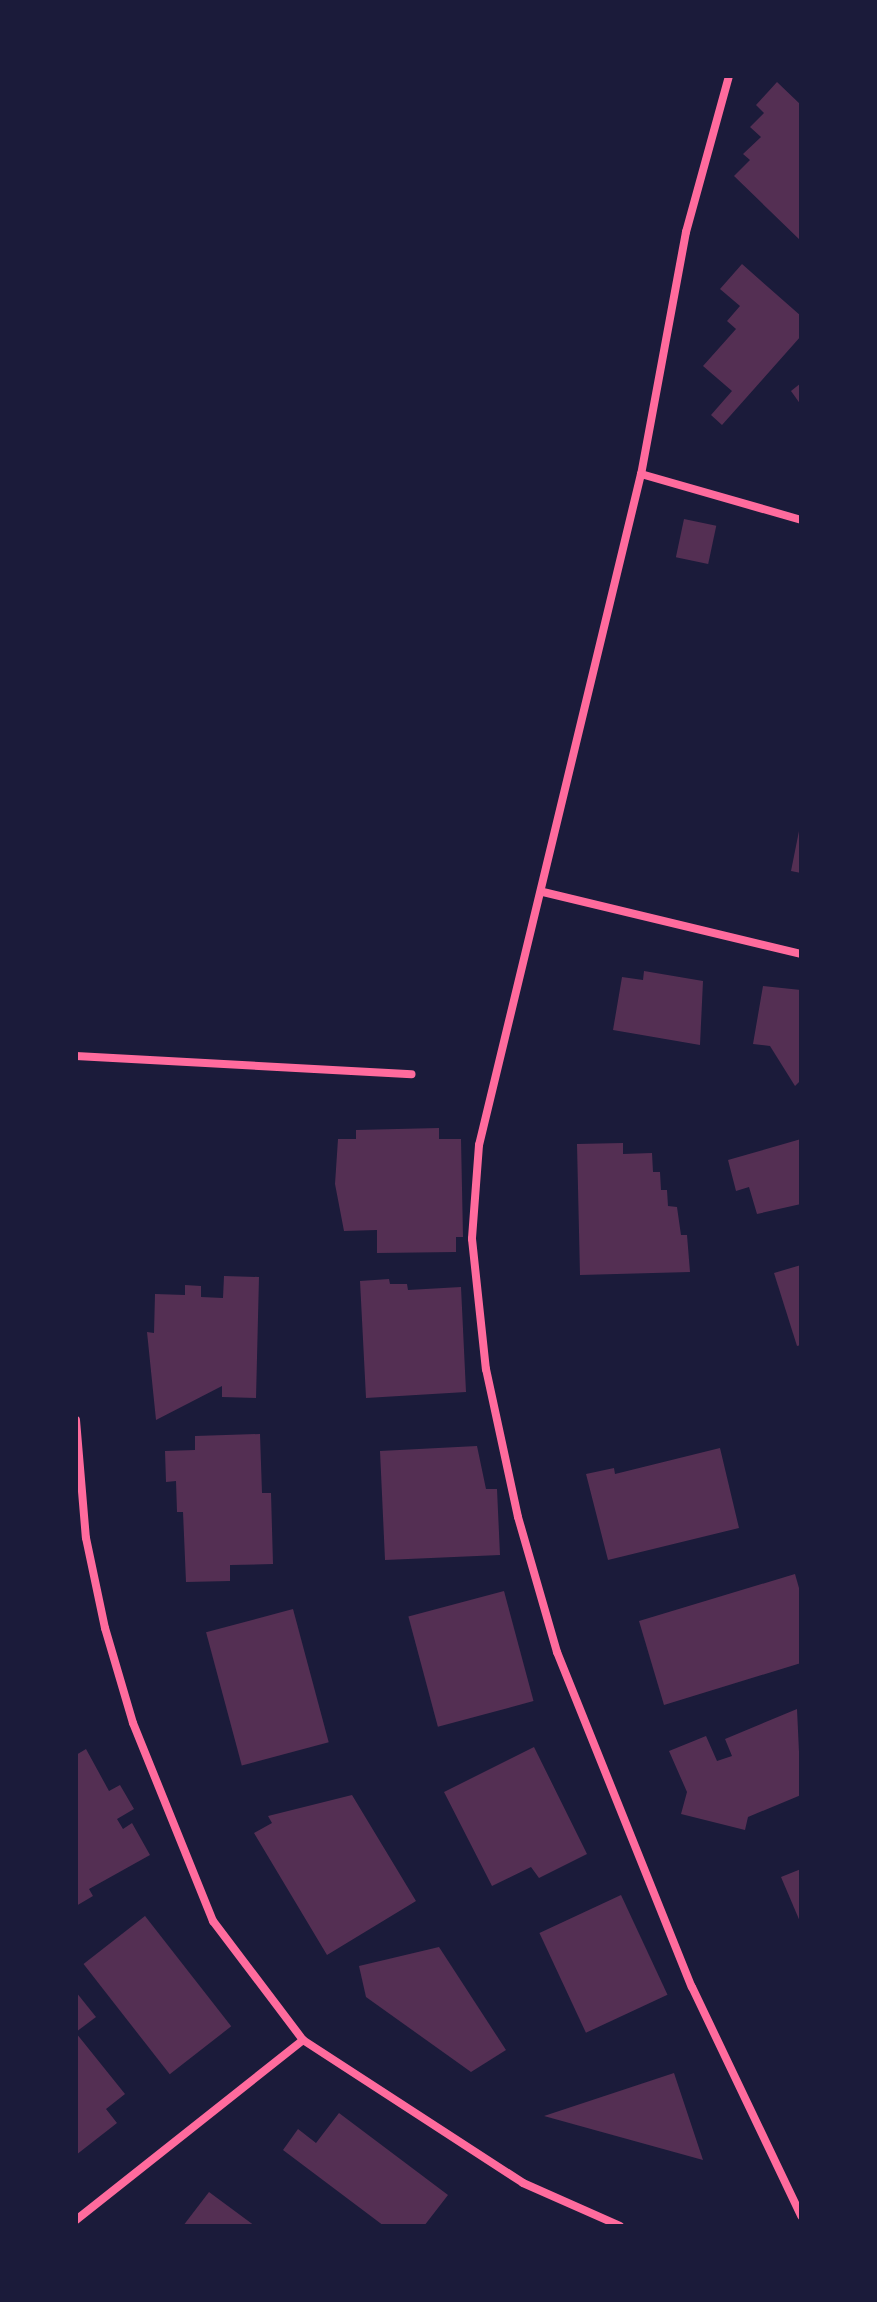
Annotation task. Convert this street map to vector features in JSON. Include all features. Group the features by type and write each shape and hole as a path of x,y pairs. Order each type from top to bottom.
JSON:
{"street":[{"path":"729,76 686,232 641,474 543,892 479,1145 472,1239 486,1369 518,1517 557,1652 692,1987 801,2216"},
{"path":"641,474 801,520"},
{"path":"543,892 801,954"},
{"path":"76,1056 412,1074"},
{"path":"76,1420 86,1538 133,1723 213,1921 303,2040 523,2183 620,2226"},
{"path":"76,2220 303,2040"}],"building":[{"path":"777,82 801,105 801,241 734,176 750,160 743,154 761,137 750,127 764,113 756,105"},
{"path":"742,264 801,316 801,336 722,425 711,415 732,391 703,366 736,329 727,321 740,306 720,289"},
{"path":"801,383 801,405 791,391"},
{"path":"684,519 716,526 708,564 676,557"},
{"path":"801,826 801,873 791,871"},
{"path":"644,971 703,981 700,1045 613,1030 622,977 643,980"},
{"path":"763,986 801,990 801,1080 795,1086 770,1046 753,1044"},
{"path":"439,1128 439,1139 461,1139 463,1237 456,1237 456,1252 377,1253 377,1230 344,1231 335,1184 338,1139 356,1139 356,1130"},
{"path":"801,1139 801,1204 757,1214 749,1187 736,1191 728,1160"},
{"path":"623,1143 623,1154 652,1153 653,1172 660,1172 661,1190 667,1190 668,1206 677,1207 681,1235 687,1235 690,1272 580,1275 577,1144"},
{"path":"801,1265 801,1345 797,1346 774,1273"},
{"path":"224,1276 259,1277 256,1398 222,1397 222,1386 156,1420 147,1332 154,1333 155,1294 185,1295 185,1285 201,1286 201,1297 223,1298"},
{"path":"389,1279 390,1284 407,1284 408,1290 461,1287 466,1392 366,1398 360,1281"},
{"path":"260,1434 262,1493 271,1493 273,1564 230,1565 230,1581 186,1582 183,1512 177,1512 176,1481 166,1482 165,1451 195,1450 195,1436"},
{"path":"477,1446 486,1489 497,1489 500,1555 385,1560 380,1451"},
{"path":"720,1448 739,1528 608,1560 586,1474 614,1468 615,1474"},
{"path":"795,1574 801,1595 801,1663 664,1705 639,1621"},
{"path":"504,1591 534,1701 438,1727 408,1617"},
{"path":"293,1609 329,1742 242,1766 206,1632"},
{"path":"797,1709 801,1795 748,1817 745,1830 681,1814 687,1792 669,1751 706,1736 717,1761 732,1756 725,1739"},
{"path":"534,1747 587,1854 539,1878 531,1867 492,1886 444,1792"},
{"path":"86,1749 109,1791 120,1785 134,1809 117,1819 123,1829 132,1823 150,1855 89,1889 93,1896 76,1906 76,1755"},
{"path":"352,1795 416,1901 327,1955 254,1833 272,1823 268,1816"},
{"path":"801,1869 801,1924 781,1877"},
{"path":"621,1895 667,1995 586,2033 539,1933"},
{"path":"145,1916 231,2026 170,2074 84,1964"},
{"path":"439,1947 506,2050 471,2072 366,1997 359,1966"},
{"path":"76,1992 96,2017 76,2032"},
{"path":"76,2033 125,2094 106,2109 117,2123 76,2155"},
{"path":"674,2073 703,2160 544,2116"},
{"path":"339,2113 448,2195 424,2226 384,2226 283,2150 298,2129 316,2143"},
{"path":"209,2192 255,2226 183,2226"}]}
